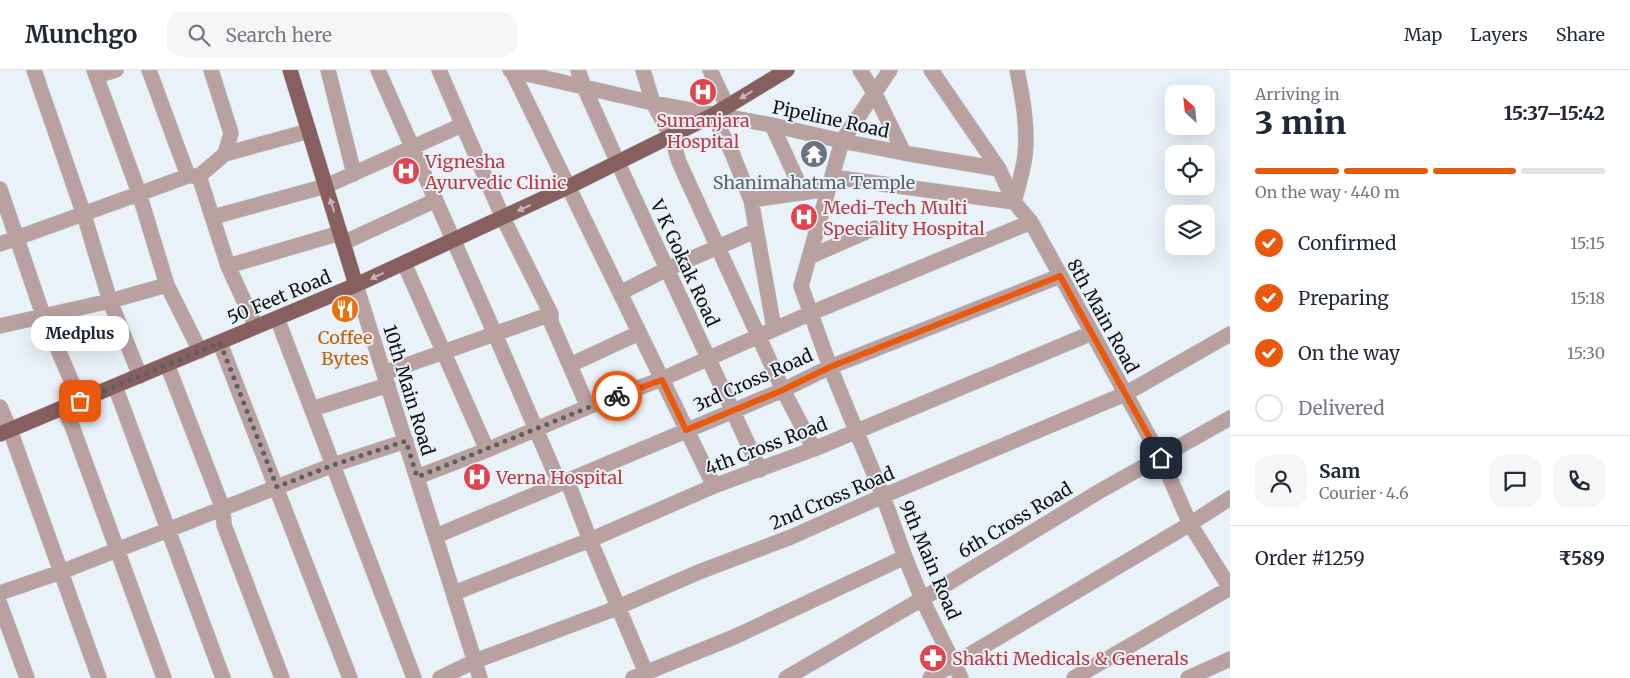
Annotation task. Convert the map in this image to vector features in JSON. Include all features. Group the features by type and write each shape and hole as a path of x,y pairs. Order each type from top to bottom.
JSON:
{"main road":[{"path":"292,70 356,285"},
{"name":"50 Feet Road","path":"5,432 256,328 503,218 713,115 782,71"}],"street":[{"path":"34,70 84,215 110,301 140,376"},
{"path":"116,70 95,73 139,193 167,286 200,351"},
{"path":"149,70 193,176 213,217 228,266 256,328"},
{"path":"211,70 231,133 225,154"},
{"path":"328,70 354,174"},
{"path":"378,70 537,429 590,540 618,607 640,675 734,637 905,557"},
{"path":"439,70 503,218 551,314 551,322 588,407"},
{"path":"511,70 714,486"},
{"name":"Pipeline Road","path":"511,70 654,103 772,125 904,154 999,169"},
{"name":"V K Gokak Road","path":"578,70 618,163 760,470"},
{"path":"643,70 654,103 671,136 678,162 783,390 814,449"},
{"path":"710,70 727,106"},
{"path":"860,70 875,94 904,154"},
{"name":"9th Main Road","path":"890,70 842,141 801,286 830,367 883,496 905,557 922,598 961,678"},
{"name":"8th Main Road","path":"931,70 999,169 1014,202 1031,222 1161,458 1190,524 1230,588"},
{"path":"751,200 803,193 830,183 1014,202 1025,157 1026,126 1023,96 1017,70"},
{"path":"713,115 751,200 774,328"},
{"path":"213,217 326,186 462,125"},
{"path":"772,125 803,193"},
{"path":"0,244 84,215 139,193 193,176 225,154 309,131"},
{"path":"0,188 43,315 80,401"},
{"path":"228,266 342,238 436,200"},
{"path":"417,477 487,450 588,407 662,380 774,328 1031,222"},
{"path":"809,257 875,228"},
{"path":"620,293 756,231"},
{"path":"404,263 487,450"},
{"name":"3rd Cross Road","path":"436,536 783,390 830,367 1060,276"},
{"name":"10th Main Road","path":"356,285 480,678"},
{"path":"0,326 167,286"},
{"path":"312,409 386,379 444,352 551,314"},
{"path":"277,318 414,678"},
{"path":"570,366 639,332"},
{"name":"4th Cross Road","path":"454,593 590,540 714,486 814,449 1092,333"},
{"name":"2nd Cross Road","path":"440,678 475,661 618,607 700,572 791,537 1125,394 1230,334"},
{"path":"220,343 350,678"},
{"path":"167,364 223,509 224,525 282,678"},
{"path":"115,386 223,678"},
{"path":"0,407 5,432 61,572 99,678"},
{"path":"63,408 72,426 164,678"},
{"path":"1161,458 1230,418"},
{"path":"0,593 61,572 333,465 406,441"},
{"name":"6th Cross Road","path":"786,678 1100,491 1161,458"},
{"path":"930,678 1190,524 1230,498"},
{"path":"1074,678 1230,588"},
{"path":"0,604 27,678"},
{"path":"1193,677 1230,659"}],"way so far":[{"path":"80,401 220,343 277,487 333,465 406,441 417,477 617,396"}],"place":[{"name":"Sumanjara Hospital","path":"703,92"},
{"name":"Shanimahatma Temple","path":"814,154"},
{"name":"Vignesha Ayurvedic Clinic","path":"406,171"},
{"name":"Medi-Tech Multi Speciality Hospital","path":"804,217"},
{"name":"Coffee Bytes","path":"345,309"},
{"name":"Medplus","path":"80,401"},
{"name":"Verna Hospital","path":"477,477"},
{"name":"Shakti Medicals & Generals","path":"933,658"}],"route":[{"path":"617,396 662,380 686,430 783,390 830,367 1060,276 1161,458"}]}
